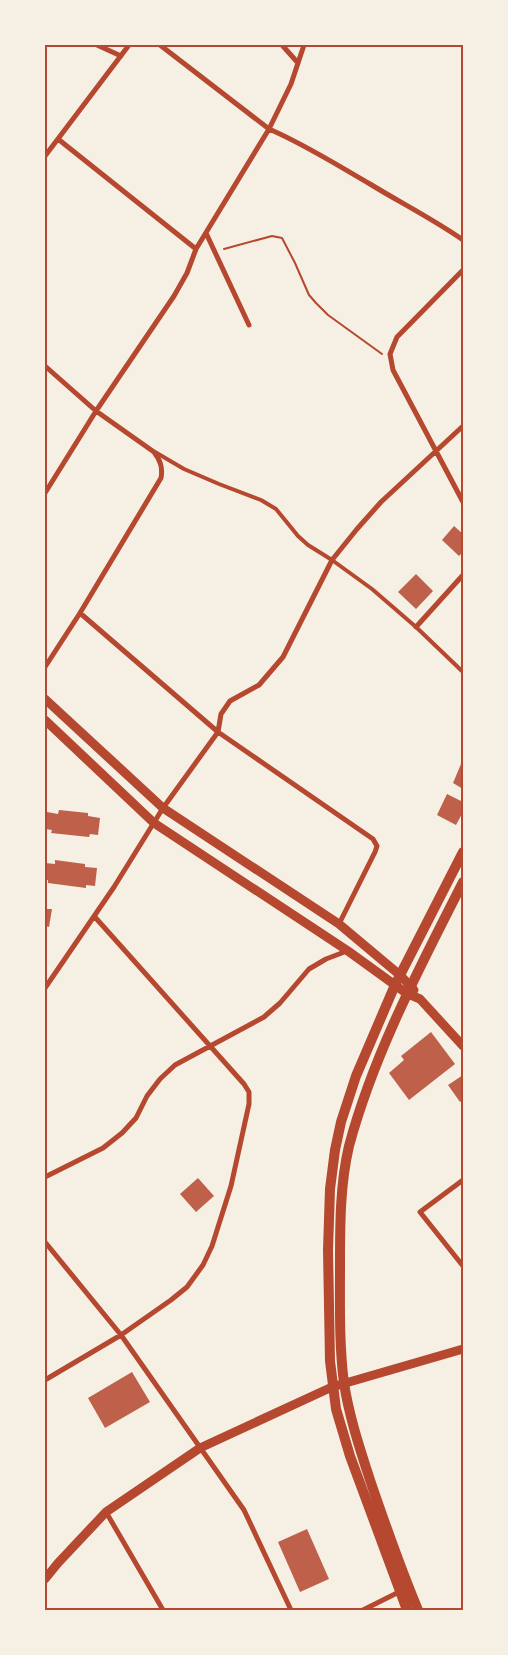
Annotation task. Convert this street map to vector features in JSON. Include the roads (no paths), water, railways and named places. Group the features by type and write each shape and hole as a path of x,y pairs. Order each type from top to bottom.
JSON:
{"main road":[{"path":"407,1610 350,1456 336,1409 330,1361 328,1250 330,1189 341,1122 356,1076 398,980 463,852"},
{"path":"418,1610 391,1541 362,1456 344,1384 340,1238 343,1182 358,1114 371,1078 409,989 463,882"}],"street":[{"path":"98,45 121,56"},
{"path":"45,156 129,45"},
{"path":"160,45 268,129 286,136 332,162 439,223 463,240"},
{"path":"282,45 298,63"},
{"path":"45,493 96,411 174,296 187,273 196,249 268,129 291,84 304,45"},
{"path":"58,139 196,249"},
{"path":"206,233 249,325"},
{"path":"463,270 397,337 390,354 393,370 463,502"},
{"path":"45,366 96,411 154,452 162,466 161,478 80,613 45,667"},
{"path":"45,988 94,916 163,808 218,732 221,714 230,701 259,685 283,657 332,560 381,502 463,426"},
{"path":"416,627 463,576"},
{"path":"80,613 218,732 370,836 376,846 375,852 339,924"},
{"path":"45,699 163,808 339,924 398,980 420,998 463,1046"},
{"path":"45,720 154,822 348,951 398,980"},
{"path":"45,1380 121,1336 187,1287 203,1265 212,1246 231,1186 250,1104 249,1092 244,1084 94,916"},
{"path":"45,1178 96,1152 122,1133 136,1118 147,1096 160,1079 175,1065 264,1017 280,1003 309,969 326,959 348,951"},
{"path":"463,1180 420,1212 463,1266"},
{"path":"45,1242 121,1336 244,1510 291,1610"},
{"path":"45,1579 106,1512 200,1448 332,1386 463,1349"},
{"path":"106,1512 162,1610"},
{"path":"363,1610 400,1592"}],"lane":[{"path":"154,452 184,469 261,500 276,509 308,545 372,589 416,627 463,672"}]}
